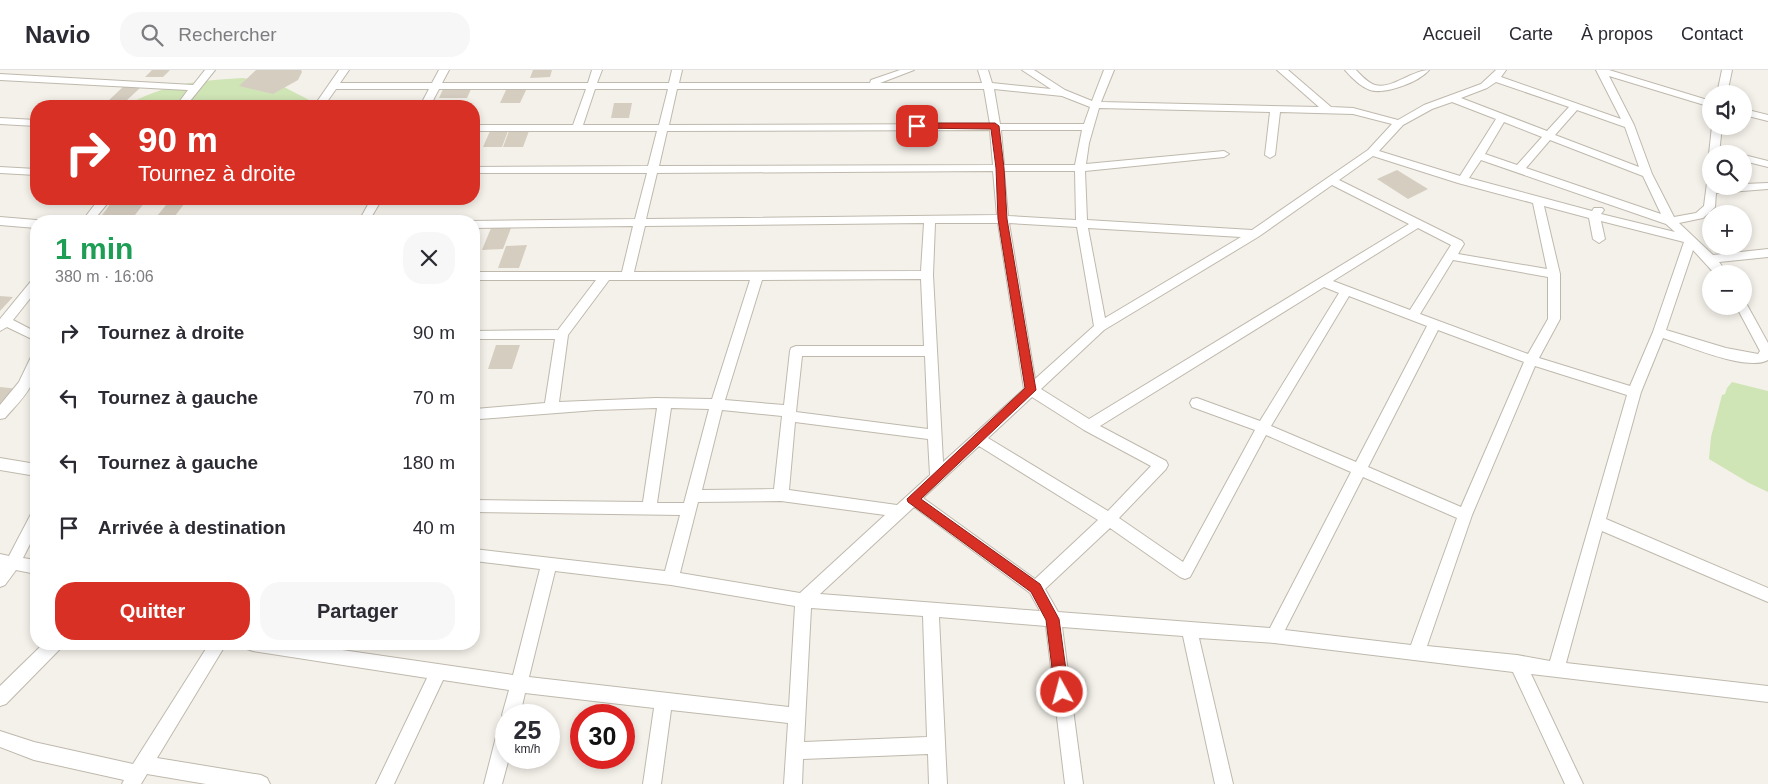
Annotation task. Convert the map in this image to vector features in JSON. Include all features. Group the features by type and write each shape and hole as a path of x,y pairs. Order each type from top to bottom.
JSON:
{"street":[{"path":"0,75 4,70"},
{"path":"186,100 210,70"},
{"path":"323,100 344,70"},
{"path":"428,100 444,70"},
{"path":"577,128 596,70"},
{"path":"627,275 677,70"},
{"path":"983,70 989,86 995,126 1000,168 1002,219 1030,390 1089,426 1161,465 1109,519 1036,588"},
{"path":"1027,70 1064,93 1094,105 1353,111 1399,124"},
{"path":"1100,327 1082,224 1080,168 1094,105 1109,70"},
{"path":"1282,70 1328,110"},
{"path":"1350,70 1371,87 1380,89 1414,78 1424,70"},
{"path":"1602,70 1702,101"},
{"path":"1602,70 1629,125 1647,174 1670,221 1715,265"},
{"path":"1724,85 1727,70"},
{"path":"864,86 901,71"},
{"path":"793,784 803,600 977,438 1100,327 1254,234 1372,152 1399,124 1428,107 1454,99 1484,86 1498,74 1575,106 1629,125"},
{"path":"0,75 196,88"},
{"path":"333,86 989,86 1064,93"},
{"path":"1454,99 1647,174"},
{"path":"1519,169 1575,106"},
{"path":"1270,155 1275,109"},
{"path":"1752,114 1768,118"},
{"path":"1462,181 1502,118"},
{"path":"0,121 30,123"},
{"path":"480,128 663,126 1089,127"},
{"path":"1372,152 1462,181 1538,202 1691,240"},
{"path":"480,170 1080,168 1224,154"},
{"path":"1478,155 1670,221 1699,216 1709,207 1710,195"},
{"path":"1752,160 1768,164"},
{"path":"0,170 30,172"},
{"path":"1332,181 1458,244 1412,316"},
{"path":"1752,186 1768,186"},
{"path":"1594,216 1605,199"},
{"path":"1416,651 1465,515 1531,360 1554,319 1554,274 1538,202"},
{"path":"92,215 100,205"},
{"path":"1594,216 1597,222 1598,239"},
{"path":"480,224 1002,219 1254,234"},
{"path":"930,220 927,276 937,476"},
{"path":"0,221 30,224"},
{"path":"1089,426 1417,224"},
{"path":"1556,668 1634,392 1659,332 1691,240"},
{"path":"1710,259 1768,253"},
{"path":"1450,256 1554,274"},
{"path":"550,408 562,334 606,275"},
{"path":"480,276 927,276"},
{"path":"671,578 717,404 757,277"},
{"path":"1323,282 1531,360 1634,392"},
{"path":"30,290 2,324 30,335"},
{"path":"977,438 1109,519 1186,572 1263,428 1346,291"},
{"path":"1659,332 1754,359 1765,356 1767,352 1747,315"},
{"path":"1274,636 1434,325"},
{"path":"480,334 562,334"},
{"path":"781,495 796,351 930,351"},
{"path":"0,414 30,386"},
{"path":"480,414 550,408 665,403 717,404 935,435"},
{"path":"649,508 665,403"},
{"path":"1197,403 1263,428 1465,515"},
{"path":"0,464 30,469"},
{"path":"480,506 649,508 691,502 781,495 900,510"},
{"path":"913,499 1036,588 1053,619 1074,784"},
{"path":"1598,522 1768,595"},
{"path":"0,580 7,562 30,527"},
{"path":"480,556 671,578 803,600 1274,636 1416,651 1768,694"},
{"path":"7,562 30,566"},
{"path":"514,704 549,563"},
{"path":"931,610 938,784"},
{"path":"1189,628 1224,784"},
{"path":"0,698 48,650"},
{"path":"137,774 214,650"},
{"path":"293,650 519,684 796,716"},
{"path":"1517,663 1574,784"},
{"path":"385,784 438,672"},
{"path":"652,784 664,700"},
{"path":"0,739 34,751 137,774 261,784"},
{"path":"794,752 936,745"},
{"path":"494,784 498,769"}],"green space":[{"path":"243,78 280,85 309,100 138,100 182,84"},
{"path":"1732,382 1768,391 1768,492 1709,459 1711,437 1722,395 1725,394"}],"building":[{"path":"152,70 170,70 163,77 145,77"},
{"path":"256,70 301,70 302,72 298,80 273,94 239,86"},
{"path":"533,70 552,70 550,77 530,78"},
{"path":"124,86 141,87 127,100 109,100"},
{"path":"444,87 472,87 467,98 439,98"},
{"path":"507,88 527,88 520,103 500,103"},
{"path":"614,103 632,103 629,118 611,118"},
{"path":"490,131 508,131 502,147 483,147"},
{"path":"509,131 529,131 523,147 503,147"},
{"path":"1397,170 1428,189 1408,199 1377,179"},
{"path":"110,205 143,205 135,215 102,215"},
{"path":"166,205 183,205 176,215 158,215"},
{"path":"491,228 511,228 503,249 482,250"},
{"path":"527,245 519,268 498,268 506,246"},
{"path":"0,296 13,297 0,311"},
{"path":"496,345 520,345 512,369 488,369"},
{"path":"0,387 19,389 0,410"}],"route":[{"path":"917,126 995,126 1000,168 1002,219 1030,390 913,499 1036,588 1053,619 1062,692"}]}
